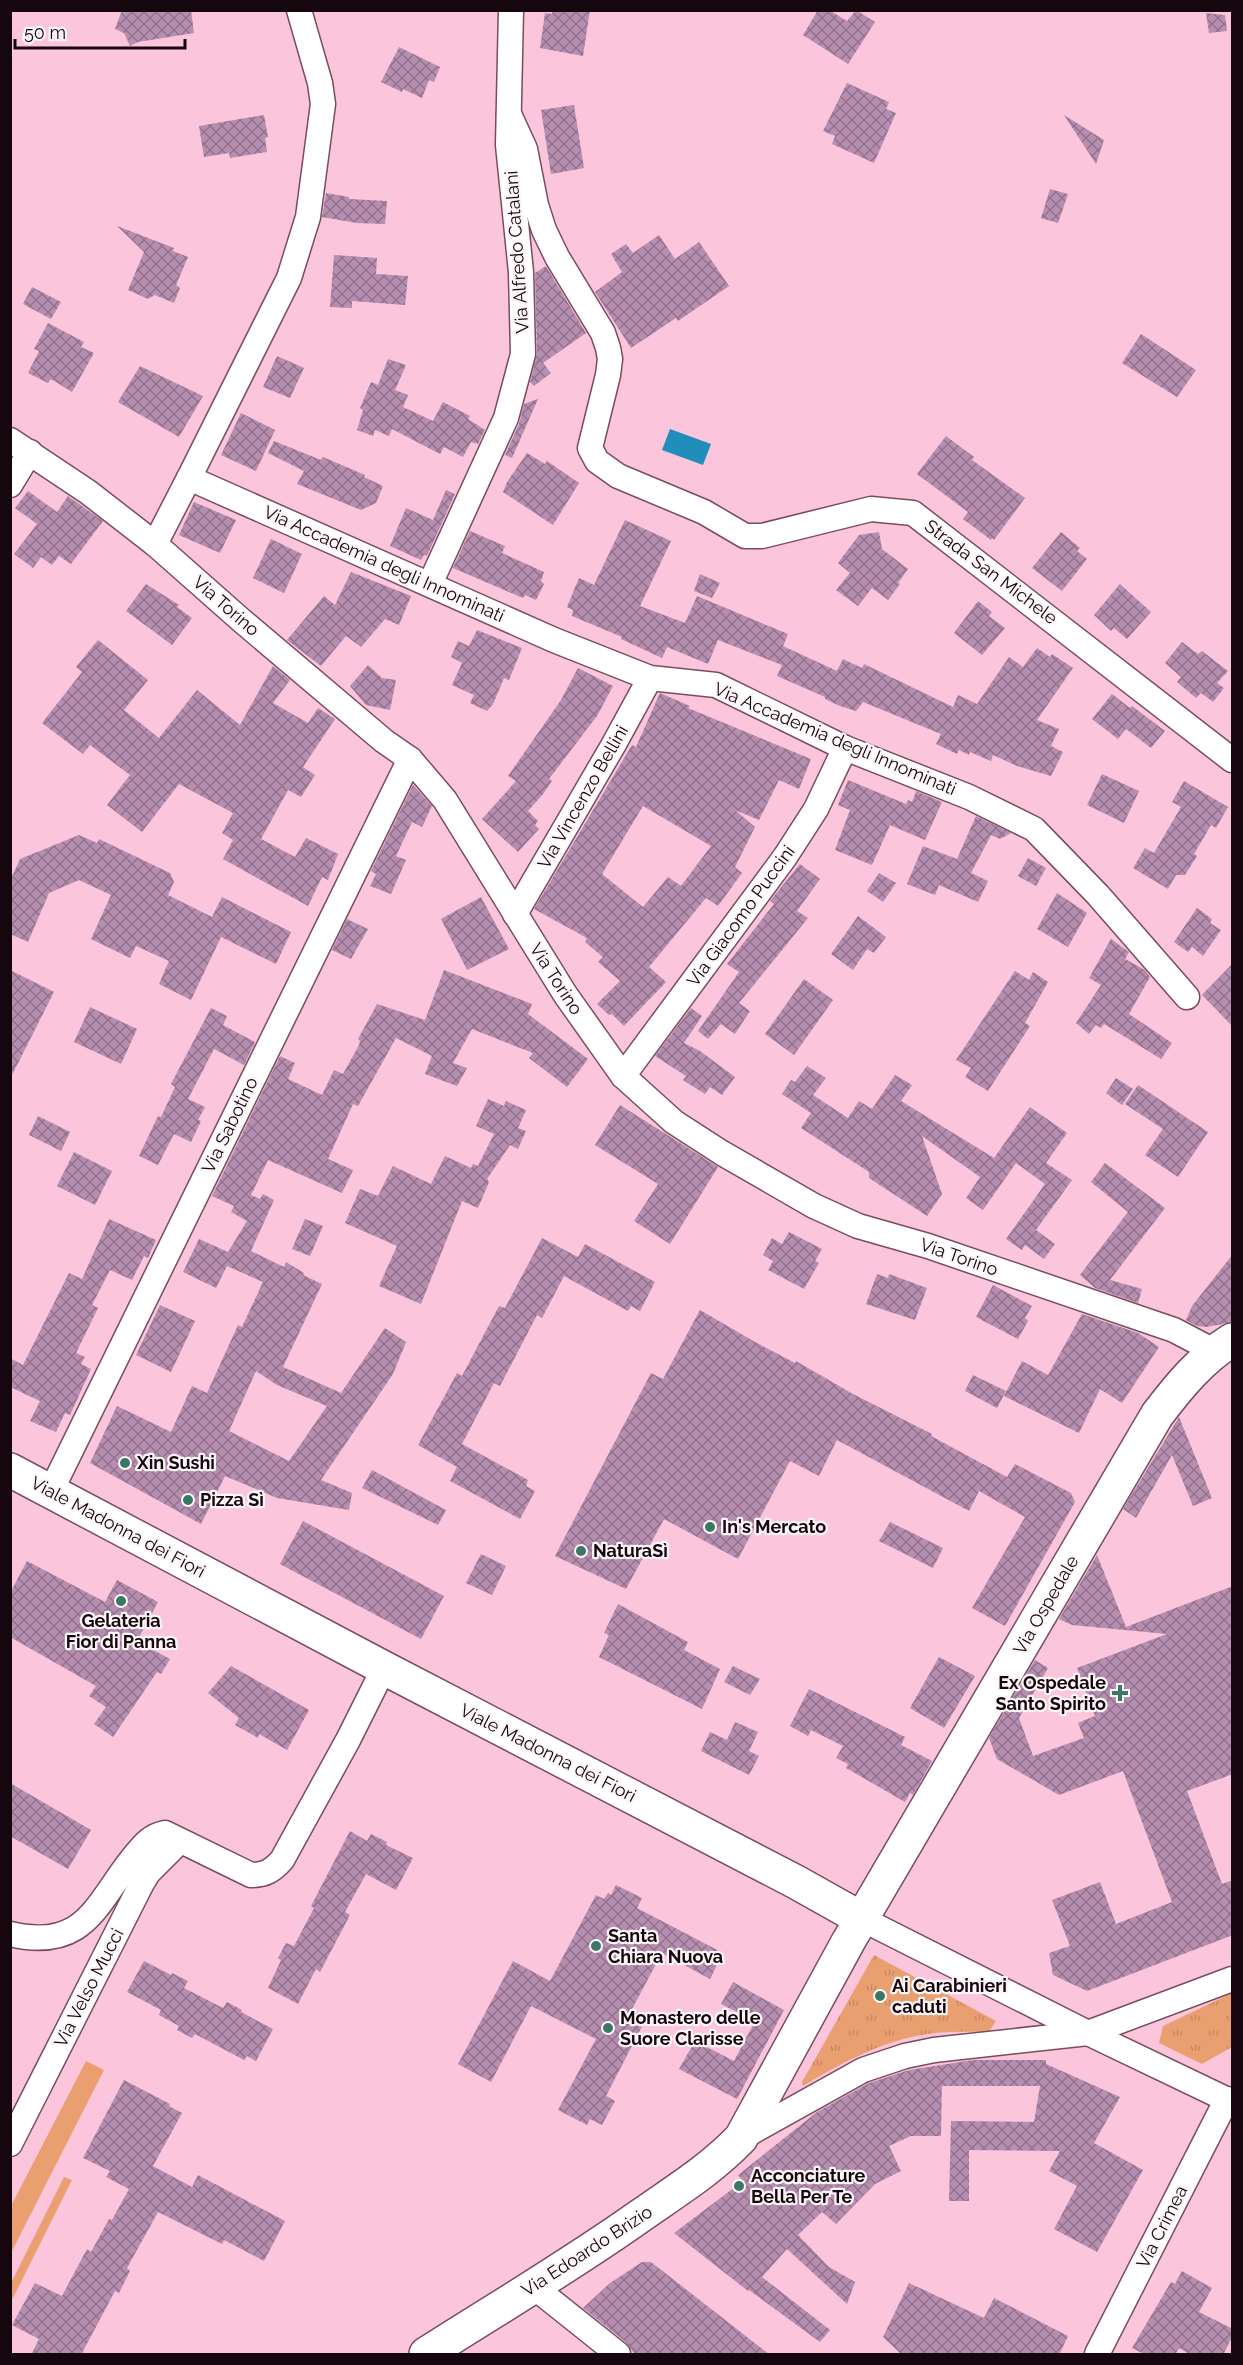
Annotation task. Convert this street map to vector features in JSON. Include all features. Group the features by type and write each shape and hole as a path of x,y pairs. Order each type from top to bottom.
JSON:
{"main road":[{"name":"Via Ospedale","path":"862,1919 1157,1415 1182,1382 1223,1346"},
{"name":"Viale Madonna dei Fiori","path":"10,1470 796,1882 862,1919"},
{"name":"Via Edoardo Brizio","path":"426,2355 582,2258 686,2186 720,2159 741,2138 862,1919"}],"street":[{"path":"155,544 289,278 308,217 323,104 317,73 299,10"},
{"name":"Via Alfredo Catalani","path":"430,584 506,418 523,354 524,312 508,145 511,10"},
{"name":"Strada San Michele","path":"509,114 525,148 536,205 544,230 557,257 603,333 608,348 610,359 608,375 590,448 597,461 618,476 704,513 745,536 762,536 871,509 914,513 1233,760"},
{"path":"10,485 20,446"},
{"name":"Via Torino","path":"20,446 88,492 155,544 233,614 384,741 410,759 446,800 565,994 623,1076 674,1122 722,1153 814,1206 858,1226 928,1246 1223,1346"},
{"name":"Via Accademia degli Innominati","path":"189,478 554,640 650,678 716,685 845,748 969,797 1034,829 1098,896 1187,998"},
{"name":"Via Vincenzo Bellini","path":"515,914 650,678"},
{"name":"Via Giacomo Puccini","path":"623,1076 785,857 816,809 845,748"},
{"name":"Via Sabotino","path":"51,1491 410,759"},
{"name":"Via Velso Mucci","path":"10,1934 29,1939 51,1938 72,1931 99,1908 124,1868 146,1841 155,1835 165,1833 251,1875 261,1875 273,1870 282,1860 338,1760 384,1668"},
{"name":"Via Velso Mucci","path":"10,2144 142,1883 180,1841"},
{"name":"Viale Madonna dei Fiori","path":"862,1919 1088,2033 1230,2101"},
{"name":"Via Edoardo Brizio","path":"741,2138 862,2070 905,2055 1088,2033 1233,1979"},
{"name":"Via Crimea","path":"1097,2355 1230,2101"},
{"path":"534,2287 618,2355"}],"green space":[{"path":"874,1955 996,2021 989,2032 936,2033 895,2041 848,2061 803,2086 802,2082"},
{"path":"1232,1993 1232,2047 1202,2064 1159,2043 1163,2026"},
{"path":"86,2061 104,2070 11,2253 11,2206"},
{"path":"64,2177 72,2180 11,2302 11,2283"}],"water":[{"path":"670,429 711,444 703,465 662,450"}],"building":[{"path":"122,10 191,10 194,33 138,42 130,46 124,33 115,29"},
{"path":"553,10 590,10 583,56 540,48 545,13 552,14"},
{"path":"818,10 829,10 847,21 856,10 875,22 848,64 803,35"},
{"path":"1206,13 1225,15 1227,31 1209,33"},
{"path":"399,47 440,67 434,82 429,80 422,98 381,82"},
{"path":"847,83 889,102 886,109 896,113 874,163 832,144 835,136 823,131"},
{"path":"574,105 584,168 551,174 541,110"},
{"path":"264,115 268,137 265,138 267,152 230,158 229,153 204,157 199,126"},
{"path":"1064,115 1104,140 1096,164"},
{"path":"1050,189 1068,194 1058,223 1041,218"},
{"path":"326,193 349,197 349,199 387,201 385,224 357,223 322,217"},
{"path":"117,226 174,248 173,251 188,257 176,285 180,288 174,303 155,295 148,299 128,290 144,252"},
{"path":"659,235 675,259 699,242 729,286 678,321 676,318 631,348 595,292 622,272 611,254 626,244 633,253"},
{"path":"334,255 377,258 376,274 408,276 405,305 352,301 352,308 330,307"},
{"path":"546,266 586,333 543,363 551,373 534,386 530,382 537,354 535,273"},
{"path":"32,287 61,302 51,319 23,304"},
{"path":"48,323 84,342 81,347 94,353 72,392 51,379 48,383 28,373 39,351 34,349"},
{"path":"1141,334 1196,370 1177,397 1122,363"},
{"path":"277,356 304,368 290,398 263,387"},
{"path":"388,359 406,365 395,390 408,395 403,407 433,421 443,402 470,416 468,419 485,430 478,444 471,442 463,457 444,447 440,454 392,429 389,436 375,430 373,436 357,430 363,410 360,408 371,382 378,385"},
{"path":"140,366 203,396 179,437 118,402"},
{"path":"538,399 512,458 505,455 519,424 524,404"},
{"path":"241,413 275,430 256,471 221,455"},
{"path":"946,436 974,457 972,460 1025,498 994,540 963,519 968,512 917,474"},
{"path":"274,441 321,460 323,457 365,475 364,477 383,486 376,503 361,510 297,484 304,471 268,453"},
{"path":"527,453 545,464 547,461 579,483 553,525 503,492 507,482"},
{"path":"446,490 455,494 427,556 424,555 421,560 390,546 406,508 433,520"},
{"path":"28,491 57,512 68,496 103,521 71,564 59,556 52,565 41,557 33,568 14,554 37,524 15,508"},
{"path":"194,502 236,520 220,553 179,535"},
{"path":"625,520 671,541 640,606 685,623 697,596 788,634 783,646 837,671 843,659 862,668 864,664 953,707 958,695 977,704 1009,657 1023,667 1037,648 1050,657 1052,654 1073,668 1037,720 1059,729 1051,746 1063,752 1051,776 1017,766 993,755 991,761 970,752 969,755 959,750 957,754 936,744 941,734 863,702 856,711 840,706 777,676 782,665 718,640 708,664 667,647 662,658 621,639 622,637 572,616 573,610 567,607 579,578 594,585"},
{"path":"470,531 505,546 502,553 544,572 541,581 544,584 536,600 525,595 523,598 453,568"},
{"path":"879,532 882,549 908,569 888,600 872,588 858,606 836,590 850,573 838,563 859,535"},
{"path":"1061,532 1080,548 1077,551 1087,559 1062,591 1032,568"},
{"path":"271,539 302,554 284,593 253,578"},
{"path":"351,572 411,596 399,625 385,619 361,647 346,636 321,666 287,640 324,596 335,605"},
{"path":"700,574 720,583 712,598 694,591"},
{"path":"146,584 179,605 177,607 192,618 172,645 126,611"},
{"path":"1120,584 1151,612 1127,639 1114,628 1111,631 1094,615"},
{"path":"978,601 992,612 989,616 1005,628 982,655 954,633"},
{"path":"477,630 522,648 509,680 504,678 493,704 487,711 470,703 474,695 452,685 462,663 451,657 458,641 469,646"},
{"path":"98,640 148,680 124,710 159,738 197,690 240,725 273,666 290,680 273,703 308,723 318,708 335,719 303,767 315,775 301,797 288,790 261,839 295,857 306,838 338,854 328,880 322,877 308,906 223,859 233,840 222,833 233,813 179,784 142,832 107,805 130,775 90,745 83,754 42,723 82,672 76,667"},
{"path":"1182,642 1198,654 1202,651 1228,671 1217,683 1224,688 1213,702 1201,693 1196,698 1177,682 1181,677 1165,663"},
{"path":"368,665 382,678 396,680 390,710 366,705 350,686"},
{"path":"578,668 613,686 597,716 549,779 552,781 543,794 528,811 538,821 535,825 539,829 518,852 482,819 516,781 508,776 561,700"},
{"path":"660,693 690,706 688,708 811,759 799,789 779,780 759,820 735,810 755,827 735,867 742,873 718,906 706,898 649,967 666,982 624,1026 597,1004 620,981 598,962 603,957 585,942 587,938 534,909 632,745 636,747","holes":["643,806 711,846 681,886 668,877 643,907 602,874"]},
{"path":"1112,694 1165,731 1151,748 1126,729 1118,739 1092,719"},
{"path":"1102,774 1139,791 1124,823 1087,805"},
{"path":"848,780 906,804 908,800 912,802 916,791 942,802 925,840 890,825 872,865 835,850 850,810 838,805"},
{"path":"1184,781 1228,807 1216,828 1211,825 1194,854 1197,856 1185,875 1176,875 1168,889 1133,868 1145,848 1154,853 1181,807 1172,802"},
{"path":"413,785 432,806 422,827 412,822 396,856 406,860 391,894 370,886 376,874 371,871"},
{"path":"976,816 1011,833 1000,839 991,835 971,873 988,881 978,902 939,885 935,895 907,884 923,846 957,859"},
{"path":"79,835 97,843 99,839 170,873 174,882 168,895 212,917 222,897 291,932 276,964 221,937 191,1000 159,984 169,961 136,946 130,958 91,939 111,895 79,880 49,893 28,942 10,934 10,881 20,859"},
{"path":"1028,858 1046,868 1036,886 1018,876"},
{"path":"800,864 820,879 797,911 808,918 739,1003 750,1011 735,1034 721,1024 708,1039 698,1031 739,972 727,964 774,904 770,901"},
{"path":"879,873 896,883 883,902 867,891"},
{"path":"1057,893 1087,913 1068,947 1037,929"},
{"path":"481,897 509,949 467,970 441,919"},
{"path":"1197,908 1212,919 1210,923 1221,930 1203,956 1192,947 1188,952 1174,942"},
{"path":"858,916 886,937 874,953 867,949 853,970 831,954"},
{"path":"347,919 368,929 351,959 332,950"},
{"path":"1111,939 1129,952 1125,959 1145,970 1150,977 1129,1014 1172,1043 1161,1059 1104,1024 1101,1028 1096,1025 1089,1034 1076,1023 1101,985 1089,978"},
{"path":"1233,963 1233,1027 1202,995"},
{"path":"10,970 54,992 10,1079"},
{"path":"444,970 532,1004 528,1014 588,1059 567,1087 529,1058 533,1053 472,1029 453,1063 467,1068 457,1086 425,1074 432,1056 396,1038 358,1106 353,1104 328,1159 353,1170 342,1193 268,1160 251,1195 260,1199 263,1194 274,1200 251,1251 284,1267 286,1262 304,1273 303,1275 322,1284 283,1367 341,1393 385,1328 406,1342 393,1374 321,1480 352,1493 349,1510 277,1498 225,1476 201,1524 90,1463 117,1406 171,1432 192,1386 207,1393 238,1325 242,1327 263,1282 227,1266 216,1288 183,1272 199,1239 228,1252 247,1221 231,1212 234,1206 212,1196 280,1056 295,1063 288,1079 322,1095 334,1070 343,1074 377,1004 425,1020","holes":["256,1371 277,1385 327,1406 289,1461 229,1431"]},
{"path":"1015,971 1029,980 1033,972 1048,982 1025,1023 1030,1026 988,1091 965,1077 971,1068 956,1060"},
{"path":"804,979 833,1000 794,1055 765,1034"},
{"path":"90,1007 137,1029 121,1064 74,1042"},
{"path":"211,1008 227,1016 223,1025 255,1042 244,1065 214,1049 188,1099 205,1107 191,1142 174,1134 158,1165 139,1156 175,1087 171,1084"},
{"path":"691,1008 702,1016 684,1043 700,1051 735,1077 722,1095 710,1087 705,1094 683,1080 686,1076 655,1056"},
{"path":"807,1066 826,1078 813,1095 848,1118 859,1101 872,1109 895,1075 912,1085 901,1101 994,1158 1030,1107 1067,1133 1046,1163 1072,1180 1036,1230 1055,1244 1044,1259 1025,1245 1022,1250 1006,1239 1045,1184 1016,1163 983,1210 966,1198 980,1177 922,1136 942,1194 927,1216 869,1178 869,1172 801,1128 811,1113 782,1094 791,1080 795,1082"},
{"path":"1116,1078 1133,1089 1122,1105 1106,1093"},
{"path":"1138,1085 1208,1132 1178,1177 1145,1155 1163,1129 1125,1104"},
{"path":"488,1099 504,1106 506,1101 526,1110 518,1128 526,1131 518,1149 510,1145 487,1179 489,1182 478,1208 462,1201 421,1304 379,1286 397,1246 345,1223 360,1189 378,1196 393,1166 431,1184 445,1156 471,1168 473,1164 478,1166 494,1134 476,1126"},
{"path":"620,1105 718,1167 670,1244 634,1221 658,1184 595,1145"},
{"path":"38,1116 70,1132 61,1151 29,1135"},
{"path":"74,1152 112,1171 95,1205 57,1186"},
{"path":"1105,1163 1165,1208 1110,1280 1142,1289 1138,1303 1095,1288 1080,1275 1128,1212 1091,1182"},
{"path":"109,1219 156,1240 148,1258 144,1256 132,1280 110,1270 92,1305 98,1308 76,1353 85,1357 81,1364 91,1369 70,1415 65,1413 56,1432 30,1421 40,1401 10,1387 10,1358 23,1365 69,1273 82,1279"},
{"path":"305,1219 323,1226 310,1256 292,1249"},
{"path":"789,1232 822,1249 815,1261 819,1263 804,1289 768,1270 773,1261 763,1255 772,1238 782,1244"},
{"path":"542,1238 578,1257 585,1244 655,1282 640,1311 631,1306 628,1311 564,1276 542,1318 537,1315 500,1386 494,1383 462,1444 528,1480 526,1486 535,1491 520,1519 450,1481 457,1467 418,1445 457,1373 462,1376 499,1306 505,1308"},
{"path":"1233,1254 1233,1322 1207,1327 1197,1326 1186,1320 1192,1306"},
{"path":"877,1274 888,1278 889,1274 927,1288 915,1320 866,1304"},
{"path":"993,1285 1032,1306 1025,1318 1028,1321 1018,1339 976,1317"},
{"path":"160,1305 195,1321 171,1372 136,1355"},
{"path":"700,1310 755,1342 795,1363 796,1361 853,1394 932,1434 931,1436 1007,1477 1015,1464 1071,1493 1075,1502 1005,1626 972,1608 1025,1517 979,1491 969,1511 837,1440 819,1476 790,1461 738,1559 664,1519 626,1589 555,1556 651,1373 663,1379"},
{"path":"1082,1314 1138,1333 1159,1347 1122,1403 1100,1389 1079,1433 1004,1396 1022,1361 1048,1375"},
{"path":"973,1375 1006,1391 997,1408 965,1391"},
{"path":"1179,1417 1212,1498 1193,1506 1172,1455 1136,1518 1123,1509"},
{"path":"372,1470 446,1510 438,1525 362,1488"},
{"path":"303,1521 444,1596 421,1639 280,1564"},
{"path":"890,1522 943,1548 933,1568 879,1541"},
{"path":"481,1554 506,1566 492,1595 466,1583"},
{"path":"1097,1555 1126,1627 1233,1586 1233,1774 1187,1791 1222,1884 1233,1880 1233,1935 1087,1991 1053,1975 1049,1953 1070,1946 1052,1900 1100,1882 1116,1924 1172,1902 1123,1771 1059,1795 997,1759 989,1738 1035,1660 1048,1668 1019,1718 1033,1756 1084,1738 1078,1723 1095,1716 1077,1668 1167,1634 1072,1625 1059,1619"},
{"path":"27,1561 105,1602 117,1580 158,1602 137,1641 170,1659 161,1674 157,1672 113,1737 94,1724 106,1707 89,1696 96,1686 10,1637 10,1593"},
{"path":"618,1604 688,1642 684,1650 720,1669 702,1709 599,1657 609,1635 604,1633"},
{"path":"939,1657 975,1676 944,1728 910,1708"},
{"path":"231,1666 309,1710 287,1750 259,1734 258,1738 235,1725 239,1718 208,1693"},
{"path":"733,1666 760,1679 750,1695 724,1682"},
{"path":"809,1689 905,1737 901,1745 932,1761 913,1795 910,1793 905,1802 846,1768 848,1764 836,1758 843,1746 811,1730 808,1736 790,1726"},
{"path":"735,1722 758,1732 749,1751 759,1756 749,1775 701,1751 710,1732 727,1740"},
{"path":"10,1783 91,1830 68,1869 10,1836"},
{"path":"350,1831 367,1841 371,1834 387,1842 386,1845 413,1858 396,1890 366,1874 345,1912 350,1915 320,1972 316,1969 298,2004 268,1988 281,1960 278,1958 286,1943 294,1946 314,1908 311,1906"},
{"name":"Monastero delle Suore Clarisse","path":"616,1885 642,1898 637,1908 723,1953 710,1979 662,1953 632,2009 647,2017 606,2096 615,2101 602,2125 590,2119 587,2125 558,2110 596,2039 531,2006 491,2082 458,2064 513,1961 550,1981 596,1895 604,1899 608,1893 611,1895"},
{"path":"144,1961 188,1981 184,1988 223,2008 227,2002 273,2029 256,2061 247,2056 244,2060 195,2034 192,2038 177,2030 179,2026 159,2015 161,2010 127,1992"},
{"path":"733,1982 784,2010 737,2099 679,2069 695,2041 734,2061 755,2021 721,2004"},
{"path":"973,2060 1046,2060 1046,2064 1120,2097 1094,2143 1143,2170 1097,2252 1054,2229 1077,2186 1049,2171 1060,2151 969,2150 969,2201 949,2201 951,2121 1034,2122 1040,2086 942,2086 941,2136 911,2136 889,2146 901,2171 875,2184 836,2224 822,2212 798,2235 829,2267 855,2282 847,2304 787,2249 762,2277 830,2330 820,2342 748,2291 674,2233 743,2181 738,2175 817,2112 869,2083 909,2070"},
{"path":"124,2080 170,2104 169,2106 182,2113 153,2166 192,2187 198,2175 285,2221 264,2261 224,2240 222,2244 158,2212 127,2268 130,2271 119,2293 115,2291 81,2355 31,2355 39,2339 12,2325 35,2283 62,2296 87,2249 91,2252 129,2189 106,2177 110,2171 83,2158"},
{"path":"642,2262 651,2262 770,2355 635,2355 627,2343 583,2308 610,2283"},
{"path":"1182,2271 1212,2288 1199,2312 1233,2329 1233,2335 1223,2355 1191,2355 1179,2348 1175,2355 1146,2355 1132,2348 1171,2282 1175,2284"},
{"path":"909,2283 984,2318 994,2298 1068,2336 1059,2355 902,2355 883,2337"}],"place":[{"name":"Xin Sushi","path":"125,1463"},
{"name":"Pizza Sì","path":"188,1500"},
{"name":"In's Mercato","path":"710,1527"},
{"name":"NaturaSì","path":"581,1551"},
{"name":"Gelateria Fior di Panna","path":"121,1601"},
{"name":"Ex Ospedale Santo Spirito","path":"1120,1693"},
{"name":"Santa Chiara Nuova","path":"596,1946"},
{"name":"Ai Carabinieri caduti","path":"880,1996"},
{"name":"Monastero delle Suore Clarisse","path":"608,2028"},
{"name":"Acconciature Bella Per Te","path":"739,2186"}]}
